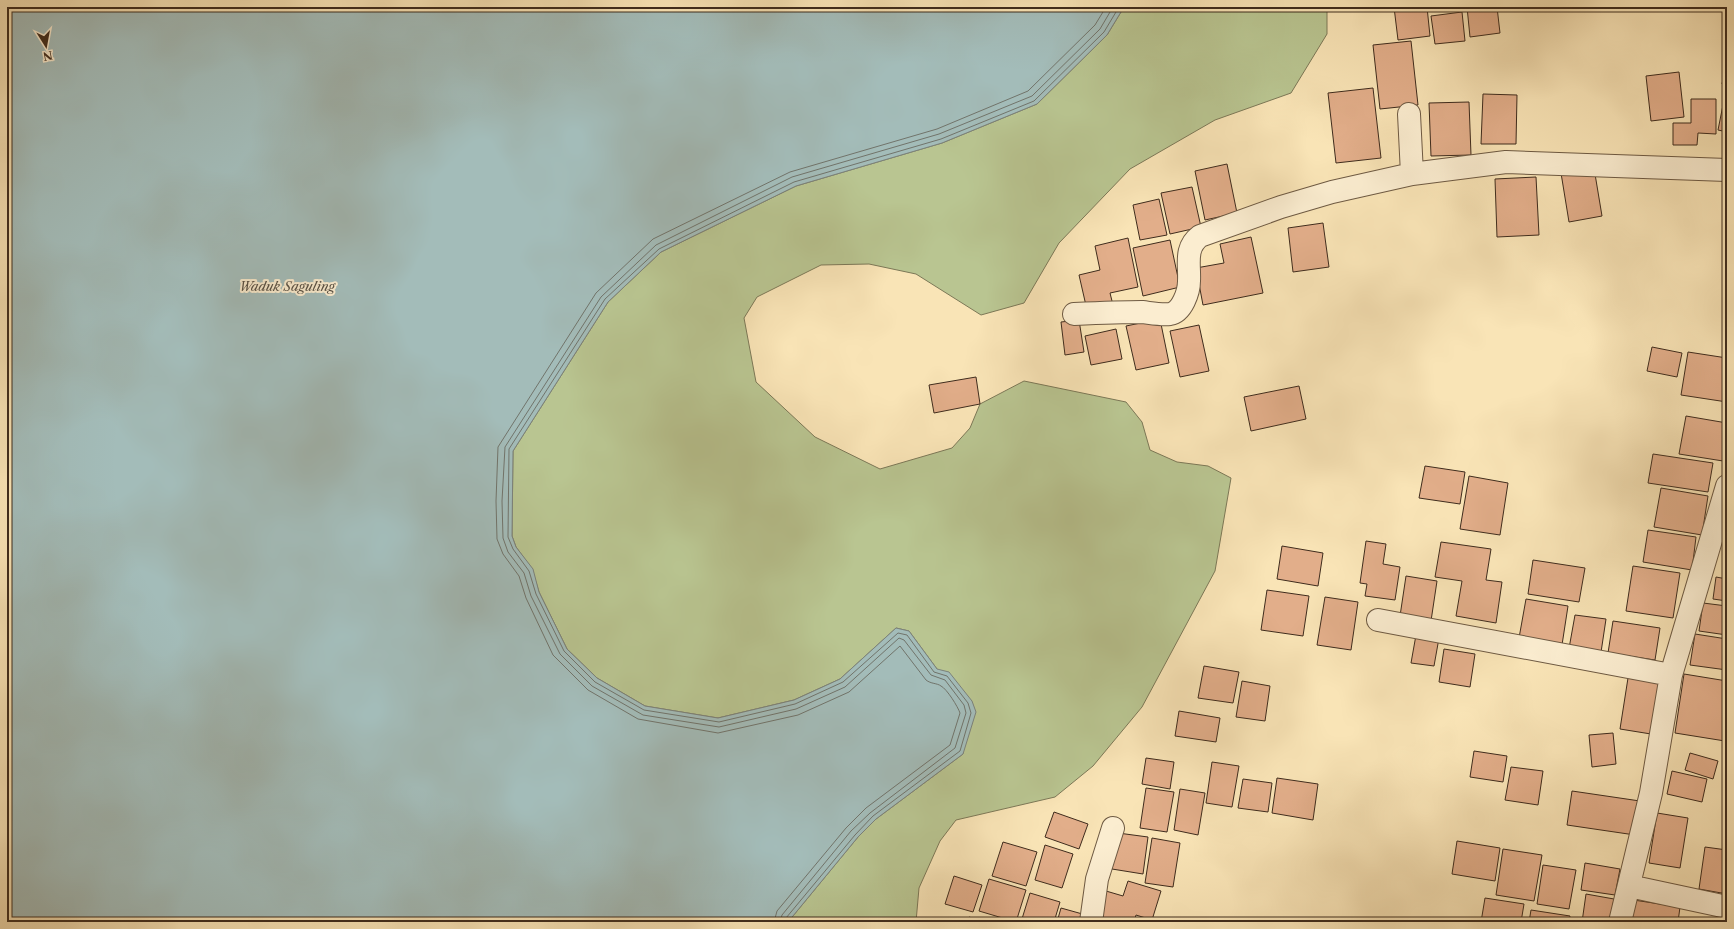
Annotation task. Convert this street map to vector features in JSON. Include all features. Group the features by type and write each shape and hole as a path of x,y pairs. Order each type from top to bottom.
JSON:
{"street":[{"path":"1409,114 1412,174"},
{"path":"1074,314 1141,312 1170,314 1178,310 1182,304 1189,284 1188,264 1191,250 1195,240 1200,236 1281,207 1332,192 1412,174 1506,162 1727,170"},
{"path":"1620,922 1651,793 1671,675 1727,486"},
{"path":"1378,620 1671,675"},
{"path":"1091,922 1097,879 1113,828"},
{"path":"1629,886 1727,907"}],"green space":[{"path":"1124,7 1327,7 1327,34 1291,93 1215,120 1130,169 1059,243 1024,303 981,315 916,274 869,264 821,265 757,297 744,318 756,382 815,437 880,469 952,448 970,428 980,404 1024,381 1126,402 1142,422 1150,450 1177,462 1208,466 1231,478 1215,571 1142,707 1093,766 1055,797 956,820 940,841 919,888 916,922 788,922 858,837 876,819 963,754 937,669 909,631 896,628 840,679 794,700 718,718 645,706 597,678 567,649 539,592 532,569 516,547 512,536 513,451 608,302 661,252 796,186 942,143 1037,104 1107,35"}],"water":[{"name":"Waduk Saguling","path":"7,7 1124,7 1107,35 1037,104 942,143 796,186 661,252 608,302 513,451 512,536 516,547 533,569 539,592 567,649 597,678 645,706 718,718 794,700 840,679 896,628 909,631 937,669 949,672 972,701 976,712 963,754 876,819 858,837 788,922 7,922"}],"building":[{"path":"1394,7 1427,7 1430,36 1398,40"},
{"path":"1467,7 1497,7 1500,33 1470,37"},
{"path":"1462,12 1465,41 1435,44 1431,16"},
{"path":"1411,41 1418,105 1380,109 1373,45"},
{"path":"1727,60 1727,85 1722,84"},
{"path":"1679,72 1684,117 1651,121 1646,76"},
{"path":"1373,88 1381,158 1336,163 1328,93"},
{"path":"1727,90 1727,132 1718,130"},
{"path":"1483,94 1517,95 1516,144 1481,144"},
{"path":"1691,99 1716,99 1716,134 1698,133 1697,145 1673,145 1673,123 1691,123"},
{"path":"1469,102 1471,155 1431,156 1429,103"},
{"path":"1227,164 1237,213 1205,220 1195,171"},
{"path":"1594,168 1602,216 1569,222 1561,173"},
{"path":"1536,177 1539,235 1497,237 1495,179"},
{"path":"1192,187 1201,227 1170,234 1161,193"},
{"path":"1159,199 1167,235 1140,240 1133,205"},
{"path":"1323,223 1329,267 1293,272 1288,228"},
{"path":"1251,237 1263,293 1203,305 1196,268 1224,263 1220,244"},
{"path":"1128,238 1138,287 1110,293 1113,305 1087,310 1079,275 1100,270 1095,246"},
{"path":"1170,240 1180,287 1143,296 1133,248"},
{"path":"1160,319 1169,363 1136,370 1126,326"},
{"path":"1079,320 1084,352 1065,355 1061,322"},
{"path":"1199,325 1209,371 1180,377 1170,331"},
{"path":"1116,329 1122,359 1091,365 1085,336"},
{"path":"1652,347 1682,353 1677,377 1647,371"},
{"path":"1688,352 1727,358 1727,402 1681,395"},
{"path":"976,377 980,404 934,413 929,385"},
{"path":"1299,386 1306,419 1251,431 1244,397"},
{"path":"1686,416 1727,423 1723,461 1679,454"},
{"path":"1653,454 1713,463 1708,492 1648,483"},
{"path":"1425,466 1465,472 1460,504 1419,498"},
{"path":"1469,476 1508,483 1500,535 1460,529"},
{"path":"1661,488 1708,496 1702,535 1654,527"},
{"path":"1648,530 1696,537 1692,570 1643,562"},
{"path":"1366,541 1386,544 1383,564 1400,567 1395,600 1365,596 1367,584 1360,583"},
{"path":"1441,542 1491,549 1486,580 1502,582 1496,623 1456,616 1462,581 1435,577"},
{"path":"1282,546 1323,553 1318,586 1277,579"},
{"path":"1533,560 1585,568 1579,602 1528,594"},
{"path":"1633,566 1680,573 1673,618 1626,611"},
{"path":"1406,576 1437,581 1431,621 1400,616"},
{"path":"1716,577 1727,579 1727,601 1713,599"},
{"path":"1267,590 1309,596 1303,636 1261,630"},
{"path":"1325,597 1358,602 1351,650 1317,645"},
{"path":"1526,599 1568,606 1562,645 1519,638"},
{"path":"1703,603 1727,606 1727,635 1699,631"},
{"path":"1575,615 1606,619 1600,659 1568,654"},
{"path":"1613,621 1660,628 1655,660 1608,653"},
{"path":"1695,634 1727,639 1727,670 1690,665"},
{"path":"1416,635 1439,638 1434,666 1411,663"},
{"path":"1444,649 1475,654 1470,687 1439,682"},
{"path":"1204,666 1239,672 1233,703 1198,698"},
{"path":"1684,674 1727,681 1727,726 1725,741 1675,733"},
{"path":"1628,678 1659,683 1651,734 1620,729"},
{"path":"1242,681 1270,686 1265,721 1236,717"},
{"path":"1179,711 1220,718 1216,742 1175,736"},
{"path":"1613,733 1616,764 1592,767 1589,735"},
{"path":"1474,751 1507,756 1503,782 1470,777"},
{"path":"1690,753 1718,761 1713,779 1685,770"},
{"path":"1146,758 1174,762 1170,789 1142,784"},
{"path":"1212,762 1239,766 1232,807 1206,803"},
{"path":"1511,767 1543,771 1538,805 1505,800"},
{"path":"1672,771 1707,779 1702,802 1667,794"},
{"path":"1277,778 1318,784 1313,820 1272,813"},
{"path":"1243,779 1272,783 1268,812 1238,808"},
{"path":"1146,788 1174,792 1167,832 1140,828"},
{"path":"1180,789 1205,793 1198,835 1174,830"},
{"path":"1572,791 1640,801 1635,835 1567,825"},
{"path":"1054,812 1088,824 1079,849 1045,837"},
{"path":"1657,813 1688,818 1680,868 1649,863"},
{"path":"1118,833 1148,837 1143,874 1112,869"},
{"path":"1152,838 1180,843 1173,887 1145,883"},
{"path":"1457,841 1500,848 1495,881 1452,874"},
{"path":"1003,842 1037,852 1026,886 992,876"},
{"path":"1045,845 1073,854 1062,888 1035,880"},
{"path":"1705,847 1727,850 1727,894 1699,889"},
{"path":"1503,849 1542,855 1534,901 1496,895"},
{"path":"1585,863 1620,869 1615,895 1581,890"},
{"path":"1543,865 1576,870 1569,909 1537,904"},
{"path":"954,876 982,885 973,912 945,904"},
{"path":"989,879 1026,890 1016,922 979,911"},
{"path":"1128,881 1161,891 1152,920 1136,915 1134,922 1096,922 1106,891 1123,896"},
{"path":"1030,893 1060,902 1054,922 1021,922"},
{"path":"1586,894 1614,899 1610,922 1582,922"},
{"path":"1485,898 1524,904 1521,922 1481,922"},
{"path":"1627,899 1680,907 1678,922 1623,922"},
{"path":"1061,908 1086,915 1084,922 1057,922"},
{"path":"1531,910 1570,916 1569,922 1529,922"},
{"path":"969,917 986,922 967,922"}]}
